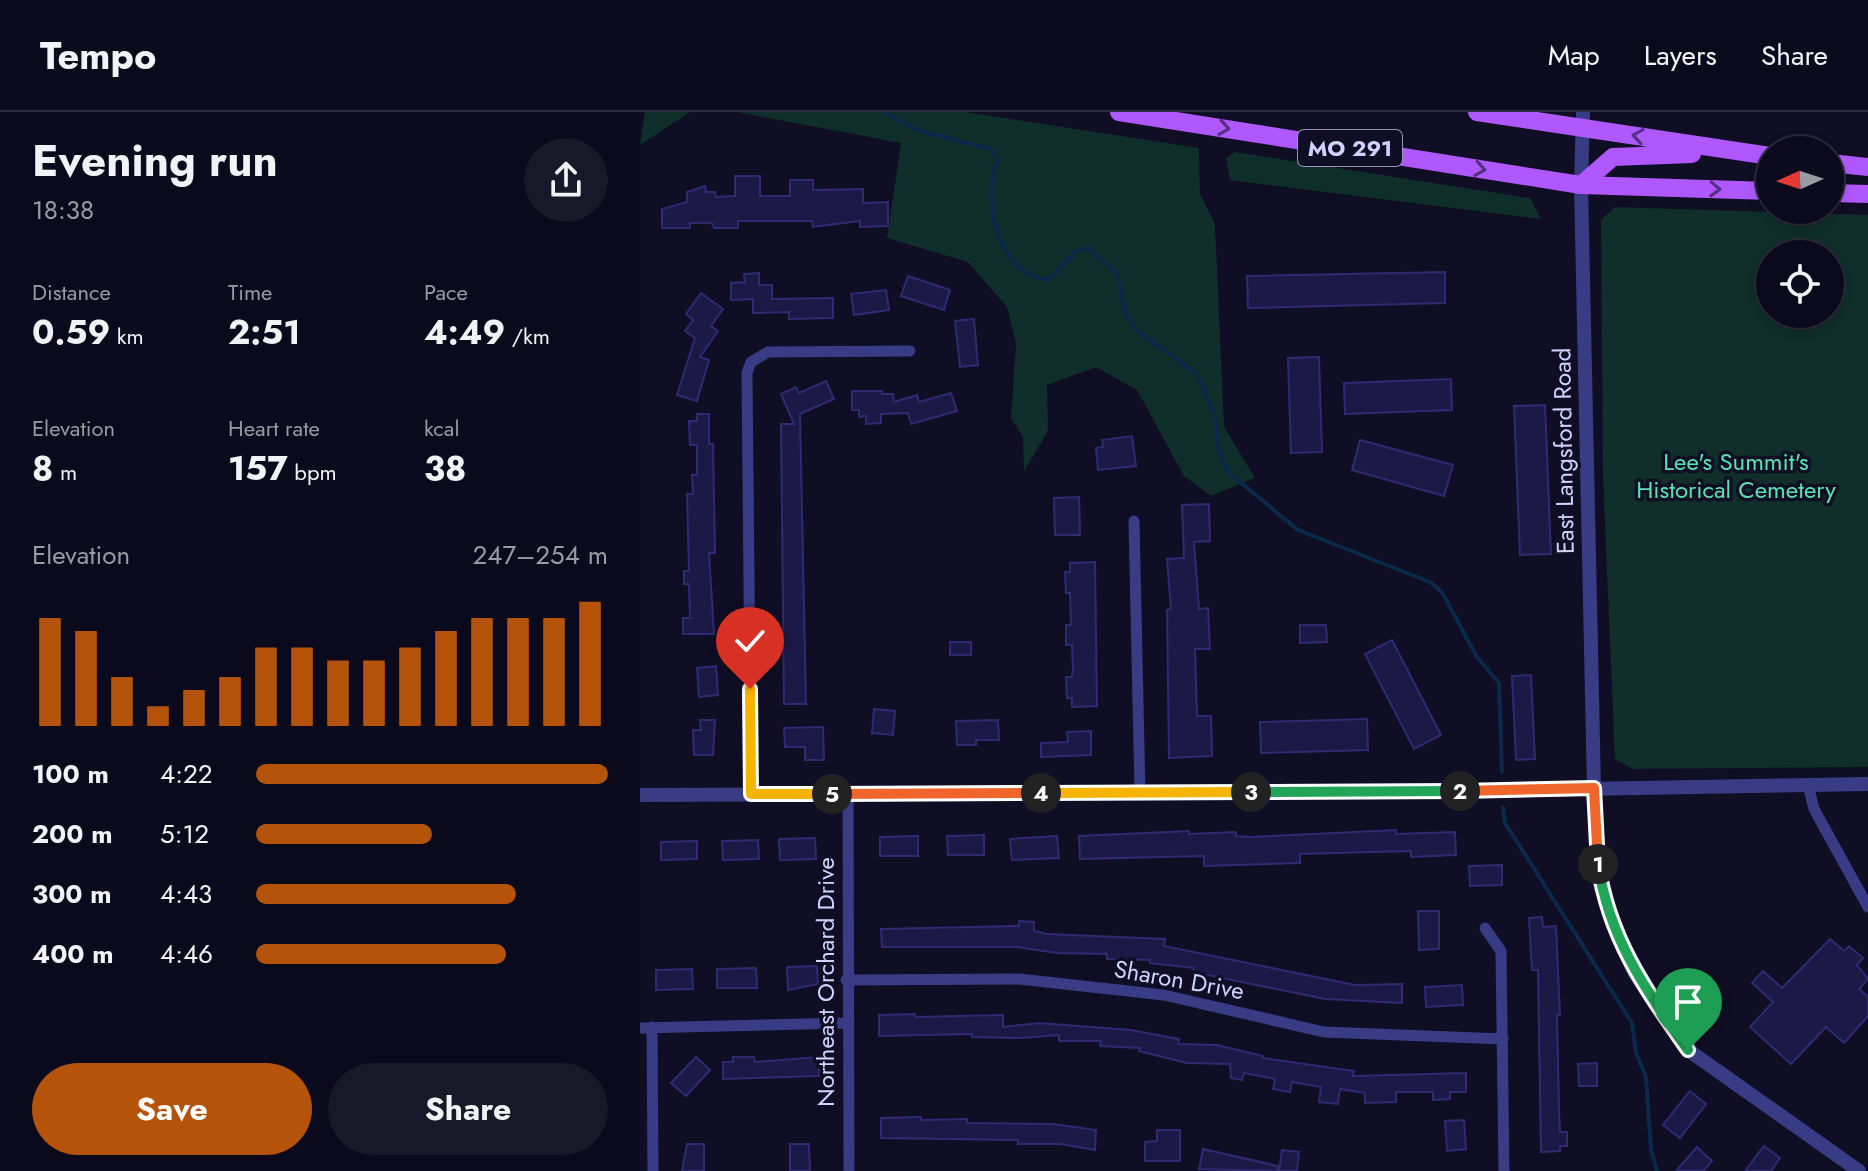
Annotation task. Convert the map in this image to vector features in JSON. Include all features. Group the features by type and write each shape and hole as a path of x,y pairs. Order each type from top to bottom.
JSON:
{"main road":[{"name":"MO 291","path":"1119,112 1581,185 1756,191"},
{"path":"1477,112 1582,120 1756,154"},
{"path":"1581,185 1613,157 1643,154 1756,156"},
{"path":"1844,164 1868,167"},
{"path":"1844,193 1868,194"}],"street":[{"name":"East Langsford Road","path":"1582,120 1594,788 1598,868 1611,919 1634,972 1688,1050 1859,1171"},
{"path":"751,794 747,373 751,362 768,352 910,351"},
{"path":"1134,521 1140,792"},
{"path":"640,795 1868,784"},
{"path":"1808,785 1814,809 1868,907"},
{"name":"Northeast Orchard Drive","path":"848,793 846,980 849,1171"},
{"path":"1485,928 1501,951 1504,1171"},
{"name":"Sharon Drive","path":"846,980 1019,979 1164,995 1324,1032 1503,1039"},
{"path":"653,1171 646,1028 847,1023"},
{"path":"849,1171 862,1171"}],"green space":[{"path":"645,112 690,112 640,145"},
{"path":"737,112 965,112 1199,148 1200,194 1215,224 1224,427 1255,478 1211,496 1184,476 1137,390 1096,367 1047,385 1048,431 1024,471 1023,437 1011,418 1016,344 1007,307 968,262 887,238 901,143"},
{"path":"1235,152 1530,198 1541,219 1230,180 1226,158"},
{"name":"Lee's Summit's Historical Cemetery","path":"1615,207 1756,211 1756,224 1844,224 1844,214 1868,215 1868,767 1633,769 1615,759 1603,475 1601,220"}],"building":[{"path":"735,176 760,176 760,196 790,196 790,180 813,180 813,190 863,189 863,203 888,202 888,226 860,227 860,221 813,227 812,221 738,221 738,228 714,228 712,223 690,223 690,228 662,228 662,209 687,202 687,192 705,186 706,192 715,192 716,197 735,196"},
{"path":"1445,272 1445,303 1248,308 1247,276"},
{"path":"759,273 759,285 772,285 772,299 833,298 833,318 789,319 789,312 753,313 753,299 731,300 731,283 745,282 744,274"},
{"path":"908,276 950,290 944,310 901,296"},
{"path":"886,290 889,310 854,315 851,294"},
{"path":"701,293 723,309 711,326 718,331 700,357 709,360 697,401 677,395 695,338 685,331 693,320 686,314"},
{"path":"974,319 978,365 960,367 955,321"},
{"path":"1319,357 1322,452 1291,453 1288,358"},
{"path":"1451,379 1452,410 1345,414 1344,383"},
{"path":"826,381 834,399 800,414 806,704 784,704 781,424 794,424 781,394 796,387 799,393"},
{"path":"852,391 882,391 882,394 893,394 894,402 917,395 919,402 951,393 957,411 911,424 908,413 881,414 881,423 866,424 866,416 859,417 859,410 852,410"},
{"path":"1545,405 1551,554 1520,555 1514,406"},
{"path":"697,414 709,414 709,444 713,444 715,553 709,553 714,634 683,634 683,618 690,618 689,584 684,584 684,571 689,571 687,494 693,494 692,475 697,475 697,445 690,445 689,421 697,421"},
{"path":"1132,436 1136,466 1098,470 1096,448 1103,447 1102,440"},
{"path":"1360,440 1453,465 1444,496 1352,470"},
{"path":"1079,497 1080,535 1055,535 1054,498"},
{"path":"1209,504 1210,541 1194,542 1199,609 1208,608 1210,649 1195,649 1197,716 1211,716 1212,756 1169,758 1167,610 1171,609 1167,559 1184,558 1182,505"},
{"path":"1095,562 1097,706 1072,707 1072,698 1067,698 1066,677 1072,677 1073,669 1072,645 1066,645 1066,625 1071,625 1070,593 1066,593 1065,572 1070,572 1070,563"},
{"path":"1300,625 1326,625 1327,642 1300,643"},
{"path":"1392,640 1441,735 1414,749 1365,654"},
{"path":"950,642 971,642 971,655 950,655"},
{"path":"716,666 718,695 699,697 697,668"},
{"path":"1531,675 1535,759 1516,760 1512,676"},
{"path":"874,709 895,711 893,735 872,733"},
{"path":"1367,719 1368,750 1261,753 1260,722"},
{"path":"700,720 715,720 713,755 694,755 693,730 701,730"},
{"path":"998,720 999,740 976,740 976,745 957,745 956,721"},
{"path":"823,727 824,760 805,760 805,747 785,747 784,728"},
{"path":"1091,731 1091,755 1041,757 1041,743 1068,742 1067,732"},
{"path":"1396,830 1396,834 1455,832 1456,855 1411,857 1411,851 1300,854 1300,863 1204,866 1204,856 1080,859 1079,836 1189,831 1189,834 1236,832 1236,836 1249,837"},
{"path":"984,835 984,855 948,855 947,836"},
{"path":"918,836 918,856 880,856 880,837"},
{"path":"1057,836 1059,858 1012,860 1010,839"},
{"path":"815,838 816,859 780,860 779,839"},
{"path":"758,840 759,859 723,860 722,841"},
{"path":"697,841 697,859 661,860 661,842"},
{"path":"1502,865 1502,885 1470,886 1469,866"},
{"path":"1418,911 1439,911 1439,949 1419,950"},
{"path":"1542,917 1543,927 1556,926 1560,1132 1567,1132 1567,1146 1560,1146 1560,1151 1541,1152 1538,970 1532,970 1529,918"},
{"path":"1019,921 1034,922 1034,931 1047,934 1165,939 1164,946 1355,985 1402,984 1402,1003 1325,999 1193,972 1194,968 1150,963 1150,960 1107,959 1107,954 1057,953 1017,947 882,947 881,929 1019,926"},
{"path":"1830,939 1844,951 1849,946 1863,958 1857,965 1868,979 1859,989 1868,997 1868,1016 1844,1043 1826,1027 1791,1064 1750,1027 1773,1002 1752,983 1763,971 1782,988"},
{"path":"817,966 818,984 788,990 787,967"},
{"path":"756,968 757,988 717,988 717,969"},
{"path":"692,969 693,989 656,990 656,970"},
{"path":"1462,985 1463,1005 1426,1007 1425,987"},
{"path":"915,1014 915,1017 1003,1015 1003,1027 1039,1023 1131,1030 1179,1039 1178,1044 1217,1045 1263,1058 1354,1071 1353,1076 1466,1073 1466,1092 1450,1092 1450,1099 1433,1100 1433,1092 1396,1092 1396,1102 1365,1103 1365,1093 1340,1089 1338,1104 1319,1102 1321,1087 1292,1082 1290,1092 1273,1089 1275,1079 1244,1073 1242,1080 1231,1078 1230,1064 1187,1063 1139,1051 1140,1048 1100,1046 1101,1041 1059,1041 1059,1035 1023,1038 972,1037 972,1034 879,1036 879,1015"},
{"path":"696,1057 710,1070 686,1096 671,1083"},
{"path":"733,1057 754,1057 755,1062 819,1057 819,1076 723,1079 723,1062 733,1062"},
{"path":"1597,1063 1597,1086 1579,1086 1578,1064"},
{"path":"1690,1091 1706,1104 1680,1138 1663,1125"},
{"path":"921,1117 921,1120 967,1119 967,1123 1053,1124 1096,1130 1095,1150 1061,1144 1018,1144 1018,1140 881,1138 881,1118"},
{"path":"1464,1120 1466,1149 1447,1151 1445,1121"},
{"path":"1157,1130 1180,1130 1180,1161 1145,1161 1145,1142 1157,1141"},
{"path":"687,1144 704,1144 704,1171 682,1171"},
{"path":"790,1144 809,1144 810,1171 790,1171"},
{"path":"1764,1146 1780,1158 1771,1171 1745,1171"},
{"path":"1697,1147 1712,1161 1703,1171 1676,1171"},
{"path":"1203,1149 1278,1166 1277,1171 1199,1169"},
{"path":"1282,1150 1299,1152 1297,1171 1279,1171"}],"waterway":[{"path":"884,112 920,131 990,149 998,158 991,194 998,232 1006,250 1031,275 1049,280 1076,251 1088,248 1117,273 1125,312 1136,330 1197,374 1215,416 1218,448 1228,472 1298,530 1430,582 1442,592 1477,657 1499,683 1502,772"},
{"path":"1503,808 1505,823 1632,1023 1636,1053 1646,1077 1651,1150 1657,1171"}],"route":[{"path":"750,689 751,794 1594,788 1598,868 1611,919 1634,972 1688,1050"}]}
